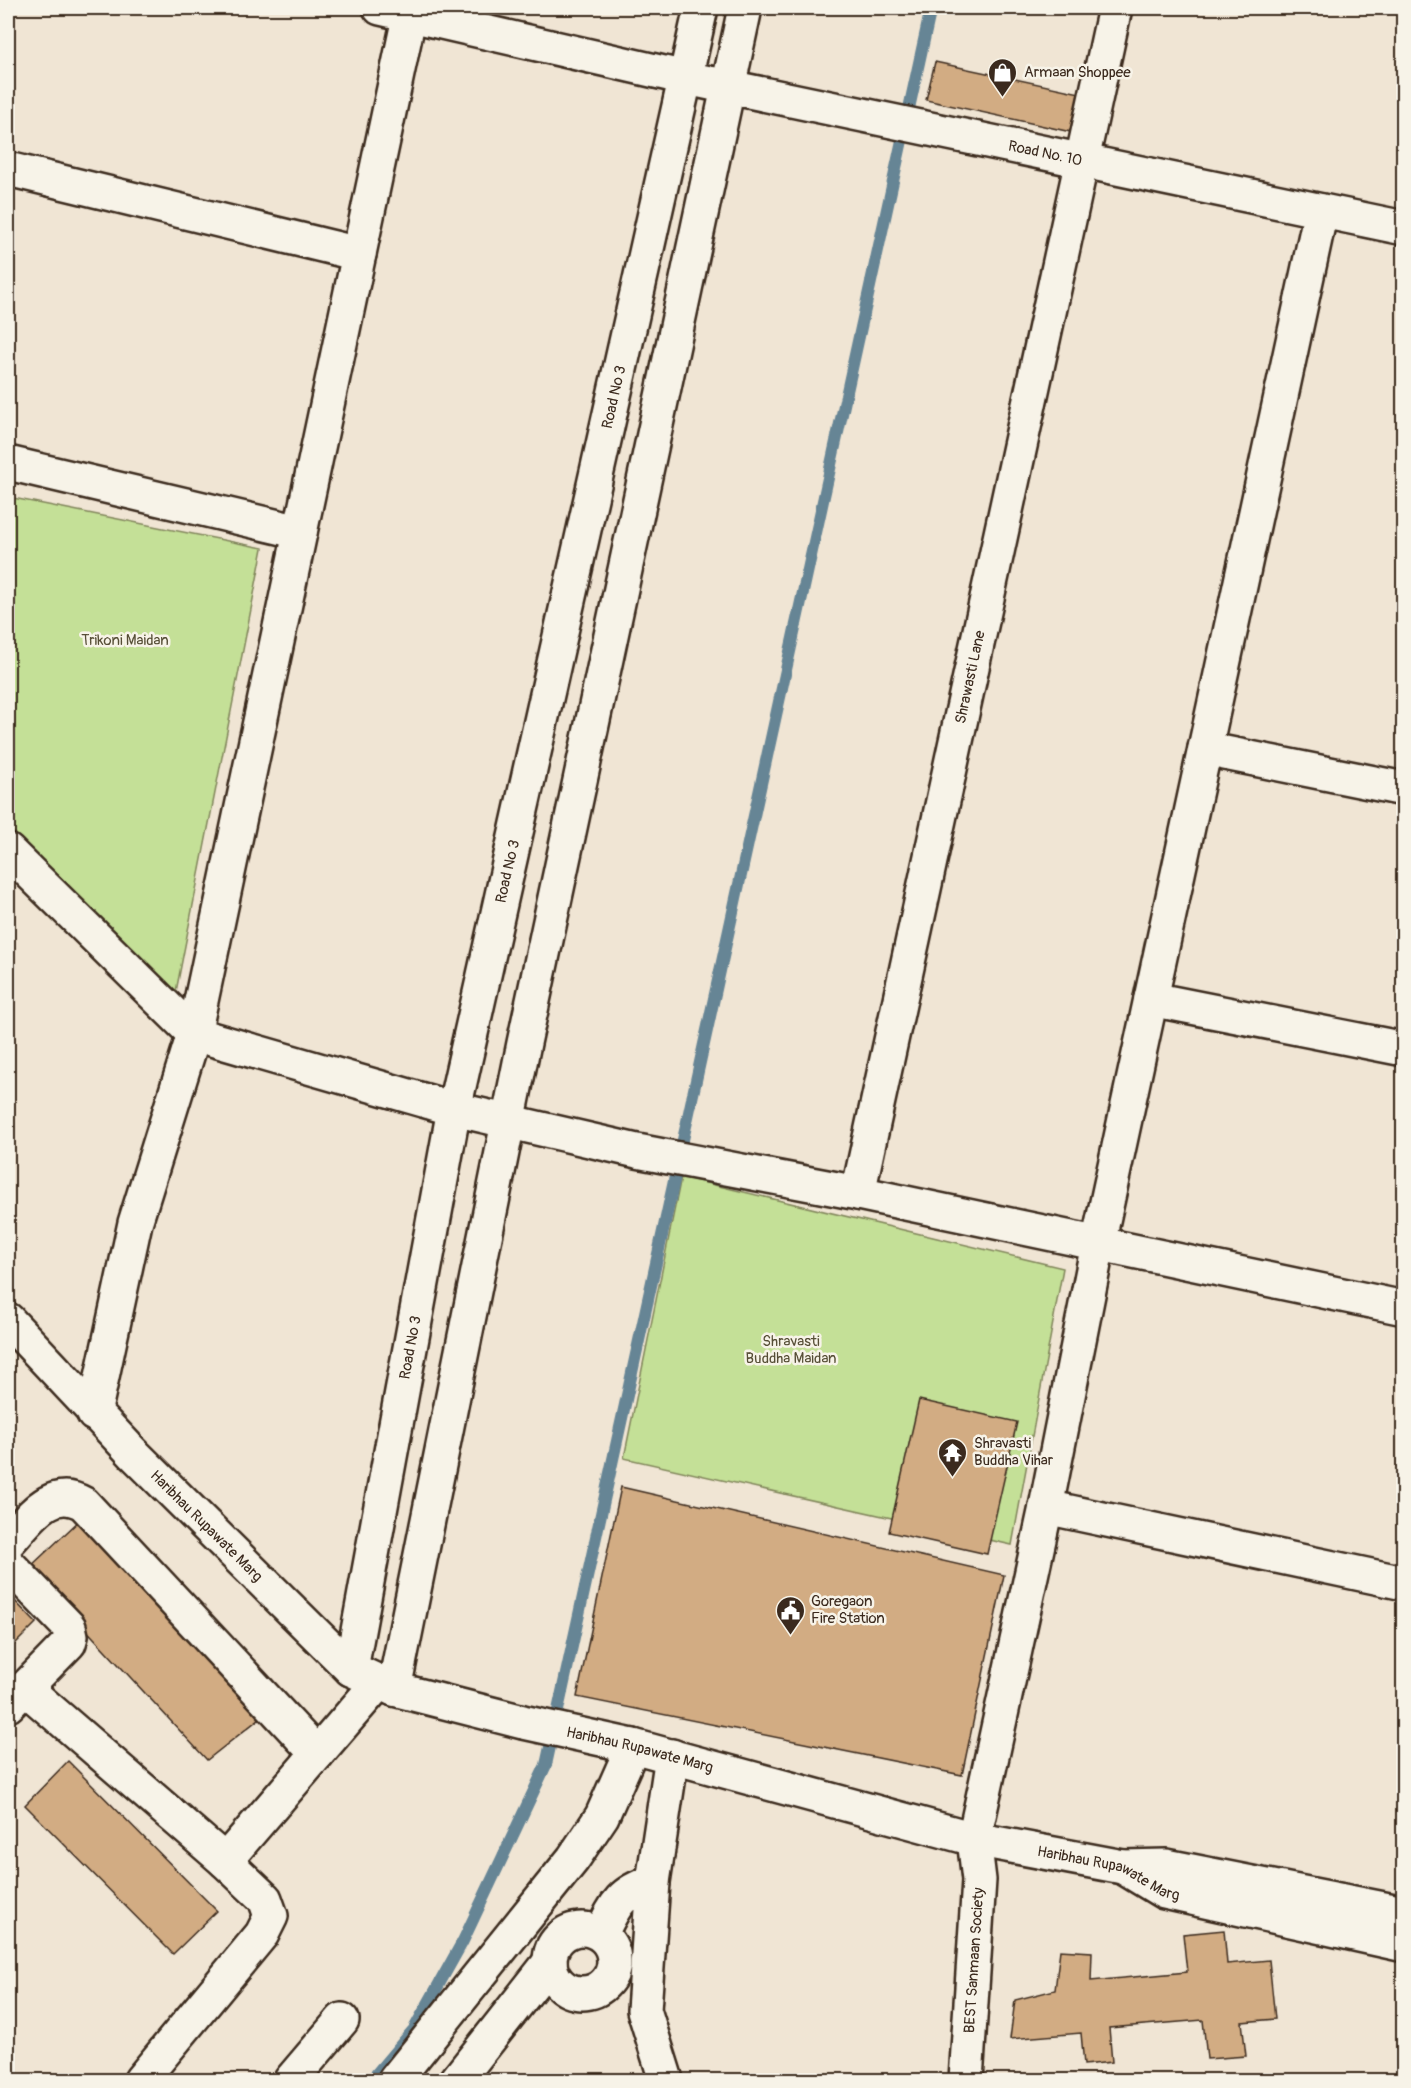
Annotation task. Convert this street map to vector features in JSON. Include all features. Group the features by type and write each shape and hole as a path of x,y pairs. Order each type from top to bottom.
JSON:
{"street":[{"name":"Road No 3","path":"374,1680 453,1109 701,8"},
{"path":"225,1861 317,1754 374,1680 509,1121 745,8"},
{"name":"Shrawasti Lane","path":"858,1194 1115,8"},
{"name":"Road No. 10","path":"400,10 686,78 1404,228"},
{"path":"94,1414 135,1224 194,1034 359,254 400,10"},
{"path":"8,169 359,254"},
{"name":"BEST Sanmaan Society","path":"966,2080 979,1880 974,1839 1046,1507 1098,1244 1321,211"},
{"path":"8,463 300,532"},
{"path":"1205,749 1404,789"},
{"path":"8,851 194,1034 453,1109 637,1150 1404,1308"},
{"path":"1151,999 1404,1049"},
{"name":"Haribhau Rupawate Marg","path":"8,1320 94,1414 374,1680 523,1722 672,1756 974,1839 1123,1867 1164,1892 1322,1912 1404,1945"},
{"path":"8,1542 53,1498 74,1498 84,1504 317,1754"},
{"path":"1046,1507 1404,1583"},
{"path":"8,1564 69,1627 71,1636 69,1643 16,1697 225,1861 265,1899 271,1916 262,1934 141,2080"},
{"path":"395,2080 573,1859 602,1816 633,1746"},
{"path":"666,2080 644,2010 653,1882 672,1756"},
{"path":"601,1934 615,1904 624,1895 637,1887 653,1882"},
{"path":"1322,1912 1404,1913"},
{"path":"484,2080 546,1977 555,1942 572,1930 592,1930 601,1934 608,1942 615,1960 609,1980 603,1987 593,1992"},
{"path":"494,1957 546,1977 573,1992 593,1992 644,2010"},
{"path":"457,2080 546,1977"},
{"path":"291,2080 342,2020"}],"green space":[{"name":"Trikoni Maidan","path":"8,497 263,548 172,1012 137,959 8,826"},
{"name":"Shravasti Buddha Maidan","path":"681,1177 1063,1268 1012,1545 624,1458"}],"building":[{"name":"Armaan Shoppee","path":"935,62 1080,93 1071,132 926,100"},
{"name":"Shravasti Buddha Vihar","path":"919,1400 1017,1422 987,1554 889,1532"},
{"name":"Goregaon Fire Station","path":"621,1487 1004,1575 962,1775 577,1697"},
{"path":"82,1518 264,1715 207,1760 29,1568"},
{"path":"8,1594 36,1623 8,1651"},
{"path":"68,1761 217,1911 173,1954 25,1805"},
{"path":"1224,1930 1227,1964 1269,1960 1275,2019 1242,2022 1246,2056 1207,2059 1203,2020 1109,2028 1112,2062 1084,2065 1081,2033 1010,2039 1015,2000 1055,1990 1060,1950 1092,1952 1091,1981 1187,1972 1183,1934"}],"waterway":[{"path":"371,2080 414,2029 463,1941 546,1765 931,8"}],"place":[{"name":"Armaan Shoppee","path":"1003,98"},
{"name":"Shravasti Buddha Vihar","path":"953,1478"},
{"name":"Goregaon Fire Station","path":"790,1636"}]}
